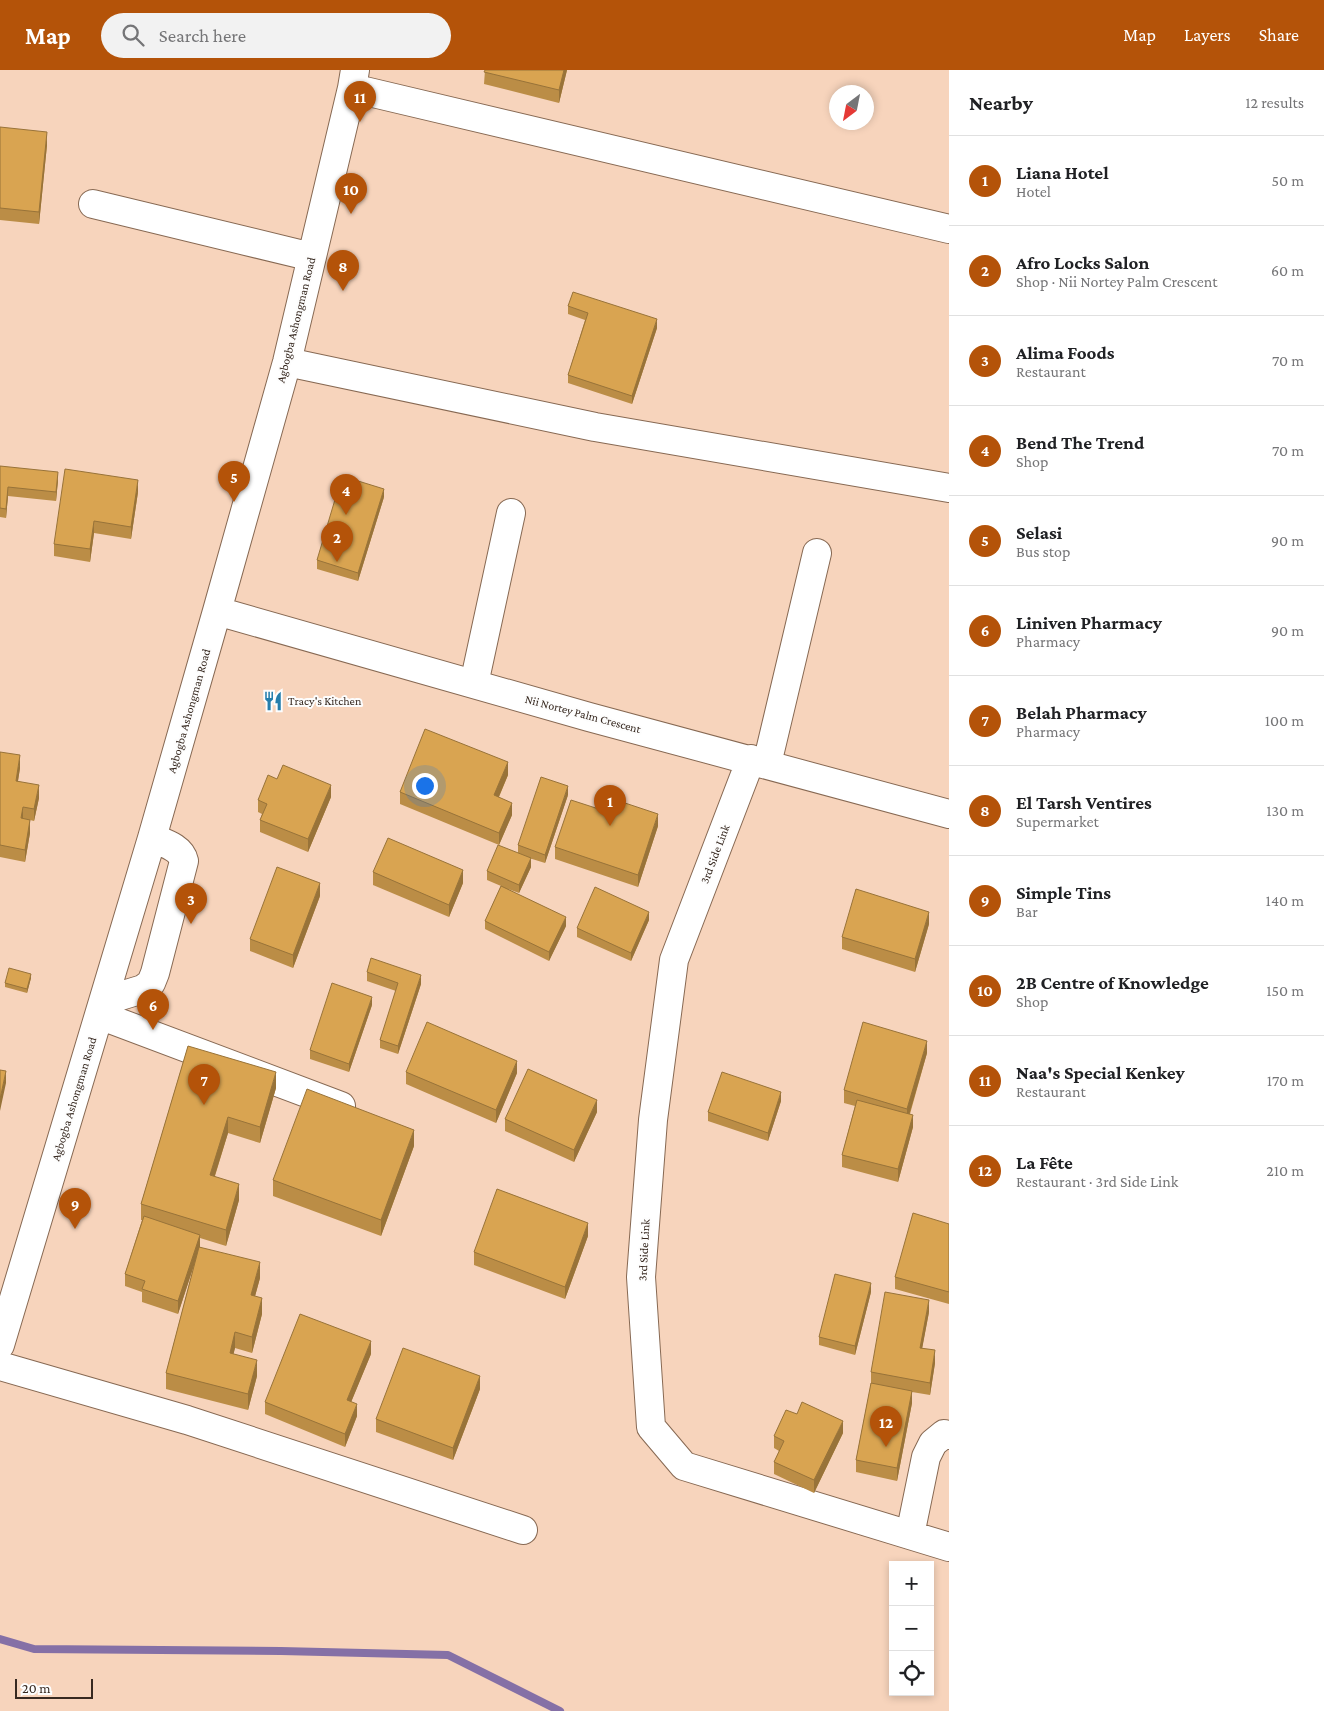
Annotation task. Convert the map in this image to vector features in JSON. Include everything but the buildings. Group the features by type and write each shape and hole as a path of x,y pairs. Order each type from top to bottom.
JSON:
{"street":[{"path":"353,79 949,229"},
{"name":"Agbogba Ashongman Road","path":"1,1339 152,838 287,362 353,79"},
{"path":"94,204 312,256"},
{"path":"287,362 595,427 949,488"},
{"path":"474,684 512,513"},
{"name":"3rd Side Link","path":"817,553 759,762 674,960 652,1120 641,1277 651,1427 684,1466 949,1547"},
{"name":"Nii Nortey Palm Crescent","path":"217,611 589,717 949,814"},
{"path":"101,1008 144,989 151,983 155,973 184,861 177,849 152,838"},
{"path":"101,1008 360,1113"},
{"path":"0,1366 187,1420 523,1530"},
{"path":"910,1535 926,1457 933,1443 944,1434 949,1435"}],"waterway":[{"path":"0,1639 34,1649 281,1651 448,1655 560,1711"}],"place":[{"name":"Naa's Special Kenkey","path":"360,122"},
{"name":"2B Centre of Knowledge","path":"351,214"},
{"name":"El Tarsh Ventires","path":"343,291"},
{"name":"Selasi","path":"234,502"},
{"name":"Bend The Trend","path":"346,515"},
{"name":"Afro Locks Salon","path":"337,562"},
{"name":"Tracy's Kitchen","path":"273,701"},
{"name":"Liana Hotel","path":"610,826"},
{"name":"Alima Foods","path":"191,924"},
{"name":"Liniven Pharmacy","path":"153,1030"},
{"name":"Belah Pharmacy","path":"204,1105"},
{"name":"Simple Tins","path":"75,1229"},
{"name":"La Fête","path":"886,1447"}]}
